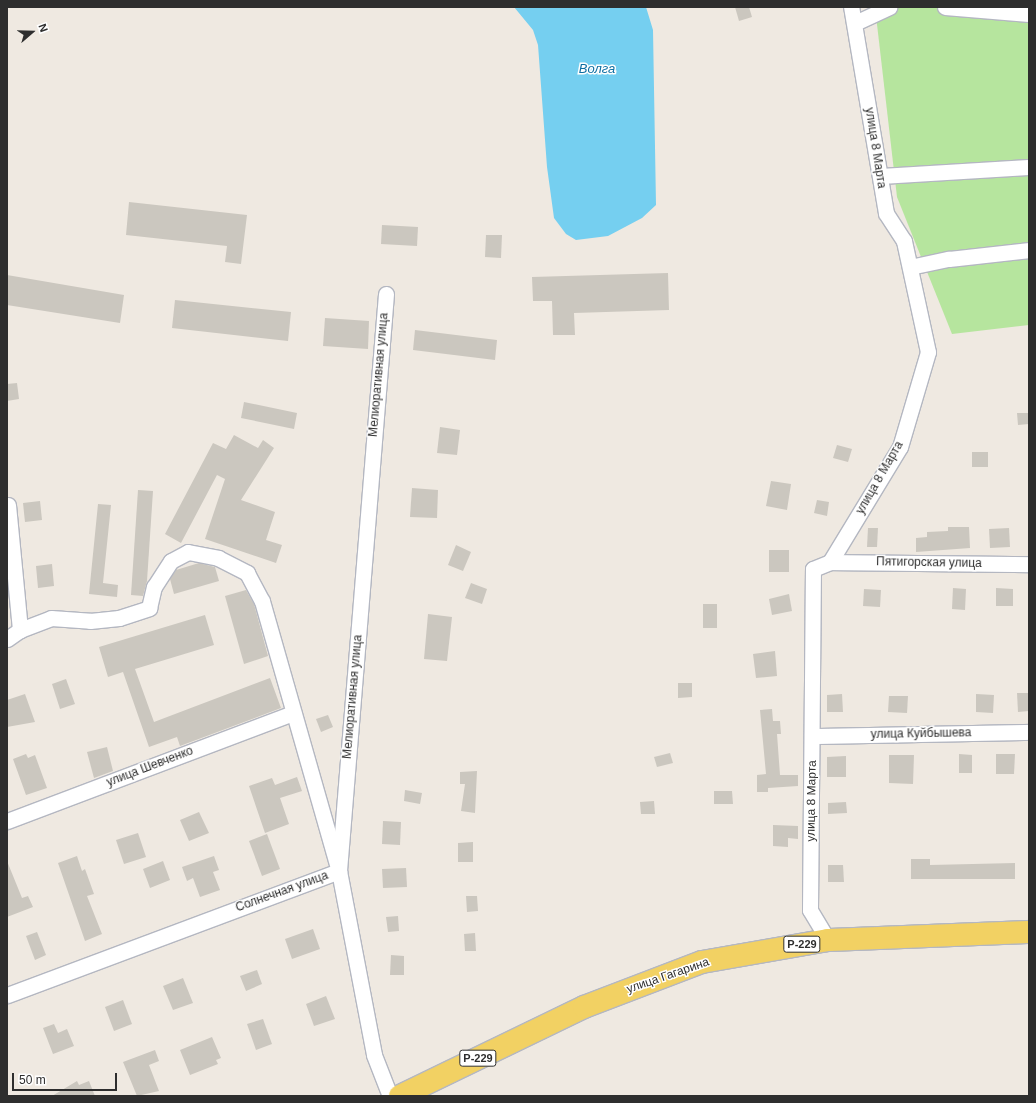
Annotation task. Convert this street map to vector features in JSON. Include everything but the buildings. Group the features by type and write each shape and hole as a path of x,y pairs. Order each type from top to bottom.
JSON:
{"main road":[{"name":"улица Гагарина","path":"400,1096 584,1007 702,962 828,940 1029,932"}],"street":[{"name":"улица 8 Марта","path":"828,940 810,910 813,569 830,562 900,447 928,352 904,241 886,214 855,23 851,7"},
{"path":"855,23 890,7"},
{"path":"945,7 1029,14"},
{"path":"880,176 1029,167"},
{"path":"910,267 949,259 1029,250"},
{"name":"Мелиоративная улица","path":"386,294 339,871 374,1055 390,1096"},
{"path":"7,639 20,630 8,505"},
{"name":"Солнечная улица","path":"7,995 339,871 262,601 247,573 218,558 188,552 171,560 154,587 149,608 119,618 90,622 51,618 20,630"},
{"name":"Пятигорская улица","path":"830,562 1029,564"},
{"name":"улица Шевченко","path":"7,821 293,713"},
{"name":"улица Куйбышева","path":"812,736 1029,732"}],"green space":[{"path":"875,7 1029,7 1029,325 952,334 897,197"}],"water":[{"name":"Волга","path":"514,7 646,7 653,30 656,205 642,218 608,236 576,240 566,234 554,218 547,167 538,45 533,30"}]}
